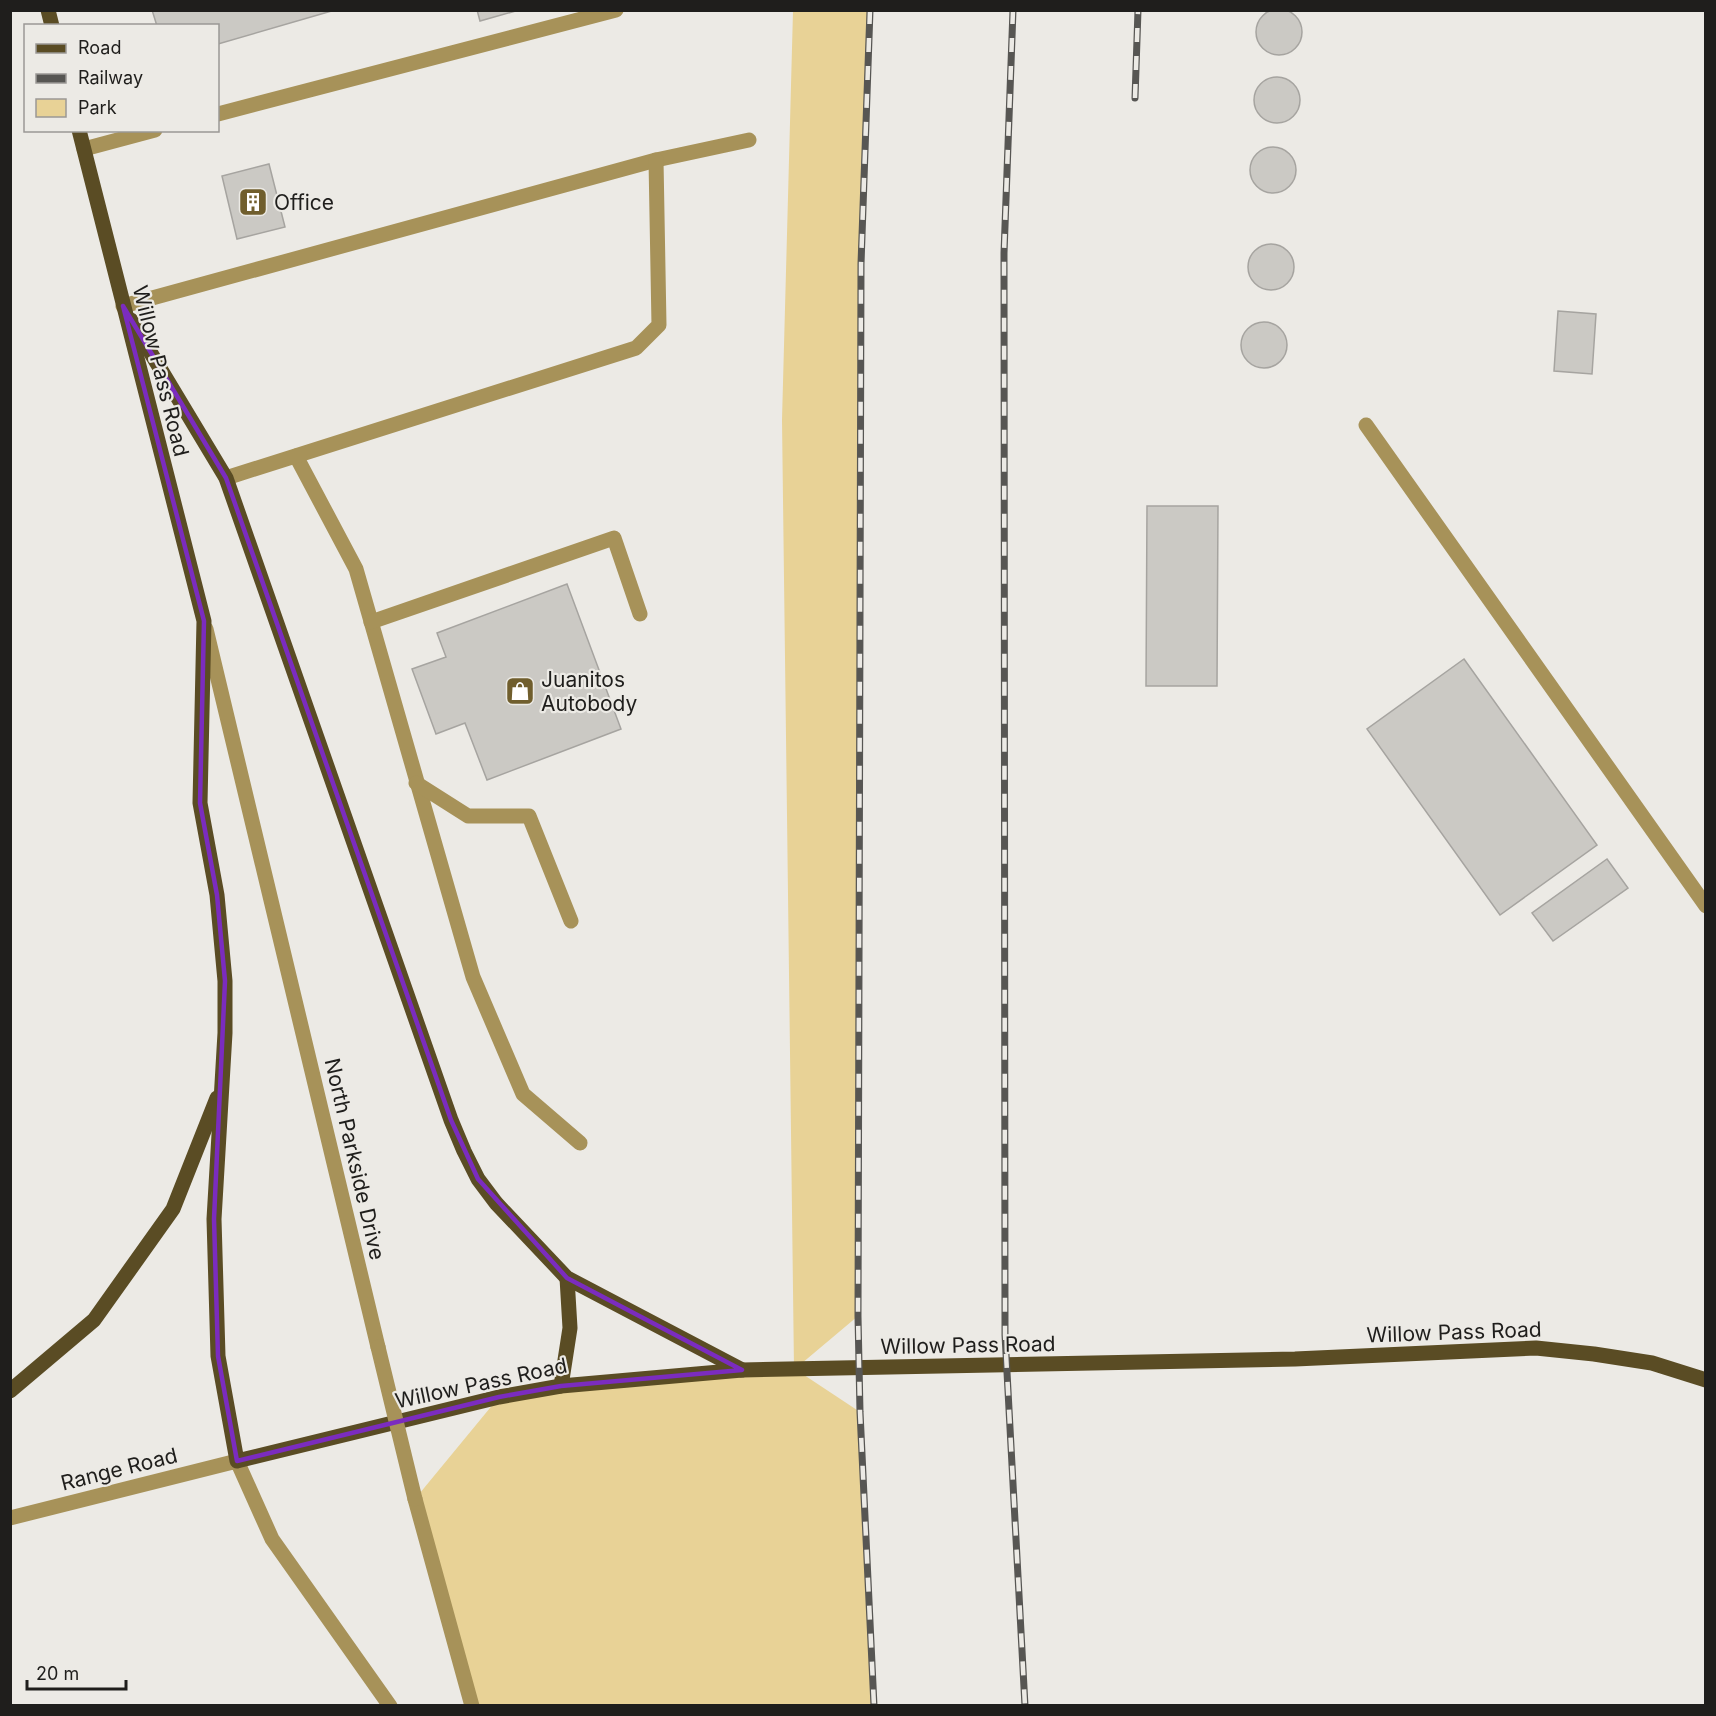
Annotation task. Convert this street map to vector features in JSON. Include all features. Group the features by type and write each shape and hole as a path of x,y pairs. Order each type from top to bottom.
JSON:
{"main road":[{"name":"Willow Pass Road","path":"80,132 204,621 200,803 217,895 225,981 225,1033 214,1219 218,1356 237,1461 499,1397 561,1386 742,1370 1295,1359 1536,1348 1652,1363 1706,1380"},
{"path":"123,306 226,478 451,1120 478,1179 496,1203 567,1278 742,1370"},
{"path":"10,1391 94,1320 173,1209 221,1087"},
{"path":"561,1386 570,1328 567,1278"}],"street":[{"path":"219,114 616,10"},
{"path":"84,149 148,132"},
{"path":"123,306 656,160 749,140"},
{"path":"226,478 636,348 659,325 656,160"},
{"path":"1366,425 1706,906"},
{"path":"296,456 356,569 473,976 523,1094 580,1143"},
{"path":"371,622 614,538 640,614"},
{"name":"North Parkside Drive","path":"204,621 415,1499 472,1706"},
{"path":"416,783 468,816 529,816 571,921"},
{"path":"237,1461 272,1539 390,1706"},
{"name":"Range Road","path":"10,1518 237,1461"}],"highlighted area":[{"path":"123,306 226,478 451,1120 478,1179 567,1278 742,1370 561,1386 499,1397 237,1461 218,1356 214,1219 225,981 217,895 200,803 204,621"}],"green space":[{"path":"793,11 870,11 861,264 858,1316 795,1369 860,1412 874,1705 472,1705 415,1499 499,1397 794,1369 782,420"}],"building":[{"path":"1279,9 1295,16 1302,32 1295,48 1279,55 1263,48 1256,32 1263,16"},
{"path":"152,10 335,10 219,44 219,24 156,24"},
{"path":"477,10 519,10 480,21"},
{"path":"1277,77 1293,84 1300,100 1293,116 1277,123 1261,116 1254,100 1261,84"},
{"path":"1273,147 1289,154 1296,170 1289,186 1273,193 1257,186 1250,170 1257,154"},
{"name":"Office","path":"269,164 285,227 237,239 222,176"},
{"path":"1271,244 1287,251 1294,267 1287,283 1271,290 1255,283 1248,267 1255,251"},
{"path":"1558,311 1596,314 1592,374 1554,371"},
{"path":"1264,322 1280,329 1287,345 1280,361 1264,368 1248,361 1241,345 1248,329"},
{"path":"1147,506 1218,506 1217,686 1146,686"},
{"path":"567,584 621,729 487,780 465,723 436,734 412,669 446,657 437,633"},
{"path":"1464,659 1597,845 1500,915 1367,729"},
{"path":"1607,859 1628,888 1553,941 1532,913"}],"railway":[{"path":"870,10 861,264 858,1316 860,1412 874,1706"},
{"path":"1013,10 1004,253 1005,1335 1025,1706"},
{"path":"1135,98 1138,10"}],"place":[{"name":"Office","path":"253,202"},
{"name":"Juanitos Autobody","path":"520,691"}]}
